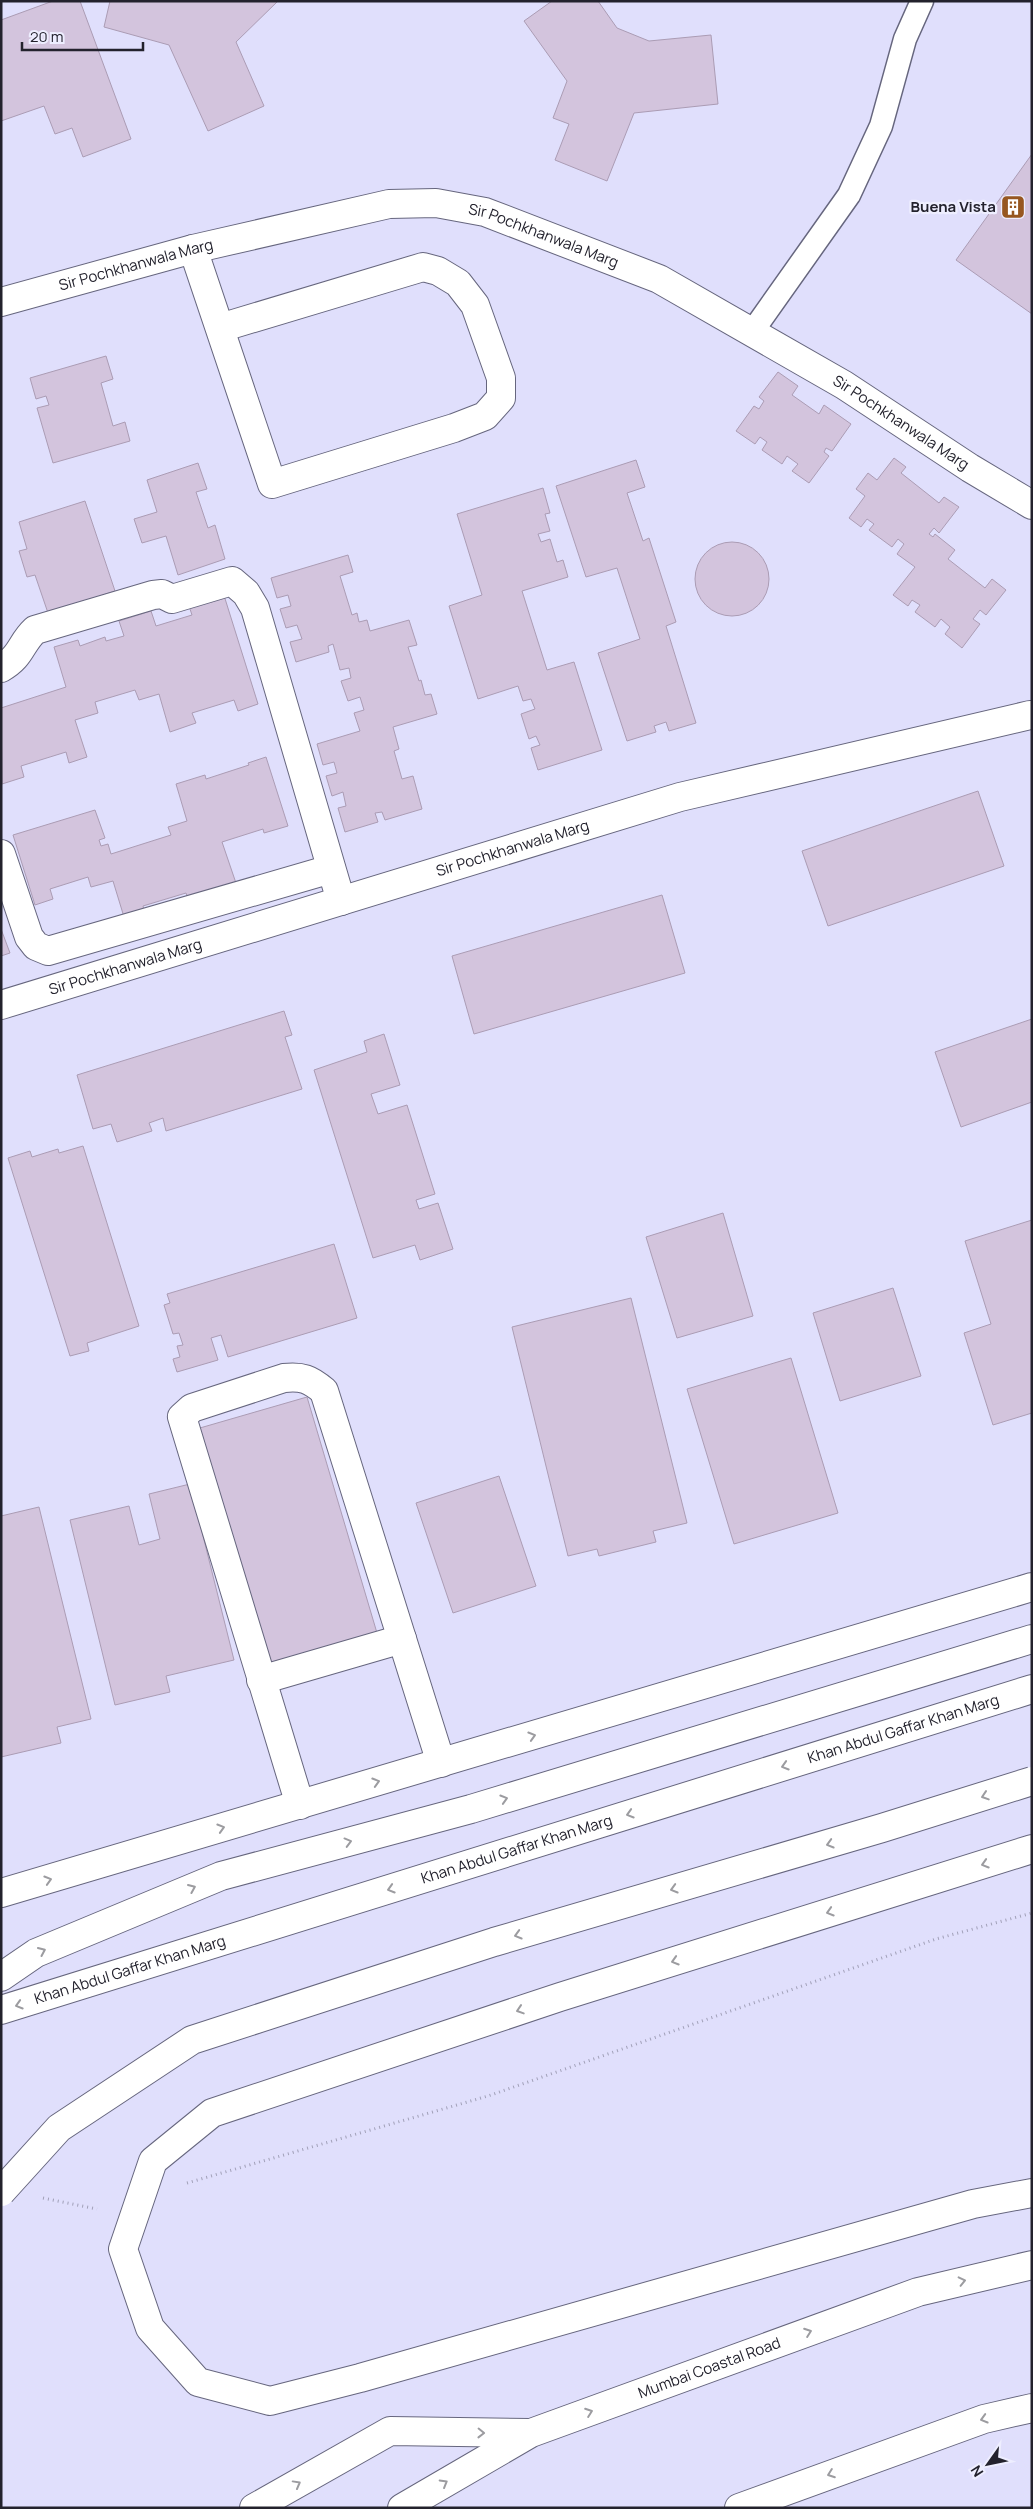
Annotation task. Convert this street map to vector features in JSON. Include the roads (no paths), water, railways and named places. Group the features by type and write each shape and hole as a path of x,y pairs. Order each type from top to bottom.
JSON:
{"main road":[{"name":"Sir Pochkhanwala Marg","path":"1,302 193,249 389,204 436,203 485,212 659,279 844,385 970,468 1032,505"},
{"path":"193,249 272,484 454,428 485,416 501,398 501,378 475,305 458,283 431,269 423,267 220,328"},
{"path":"1,668 13,661 21,652 26,639 35,630 154,595 162,594 172,599 232,581 240,585 255,608 341,901"},
{"name":"Sir Pochkhanwala Marg","path":"1,1005 680,797 1031,714"},
{"path":"1,854 29,937 36,946 48,951 331,869"},
{"path":"300,1805 182,1417 192,1408 284,1378 296,1376 310,1379 324,1391 441,1763"},
{"path":"1,1894 1032,1587"},
{"path":"261,1680 402,1639"},
{"path":"1,1977 36,1953 222,1876 471,1809 1032,1639"},
{"name":"Khan Abdul Gaffar Khan Marg","path":"1,2010 1032,1689"},
{"path":"1,2192 59,2128 192,2040 494,1942 882,1828 1032,1781"},
{"path":"1032,1849 560,1996 212,2113 153,2161 123,2250 150,2328 198,2382 270,2401 360,2378 973,2204 1032,2193"},
{"name":"Mumbai Coastal Road","path":"402,2508 531,2433 918,2292 1032,2265"},
{"path":"739,2508 984,2419 1032,2408"},
{"path":"254,2508 390,2432 531,2433"}],"lane":[{"path":"752,332 849,195 881,126 905,39 922,1"}],"place":[{"name":"Buena Vista","path":"1013,207"}]}
